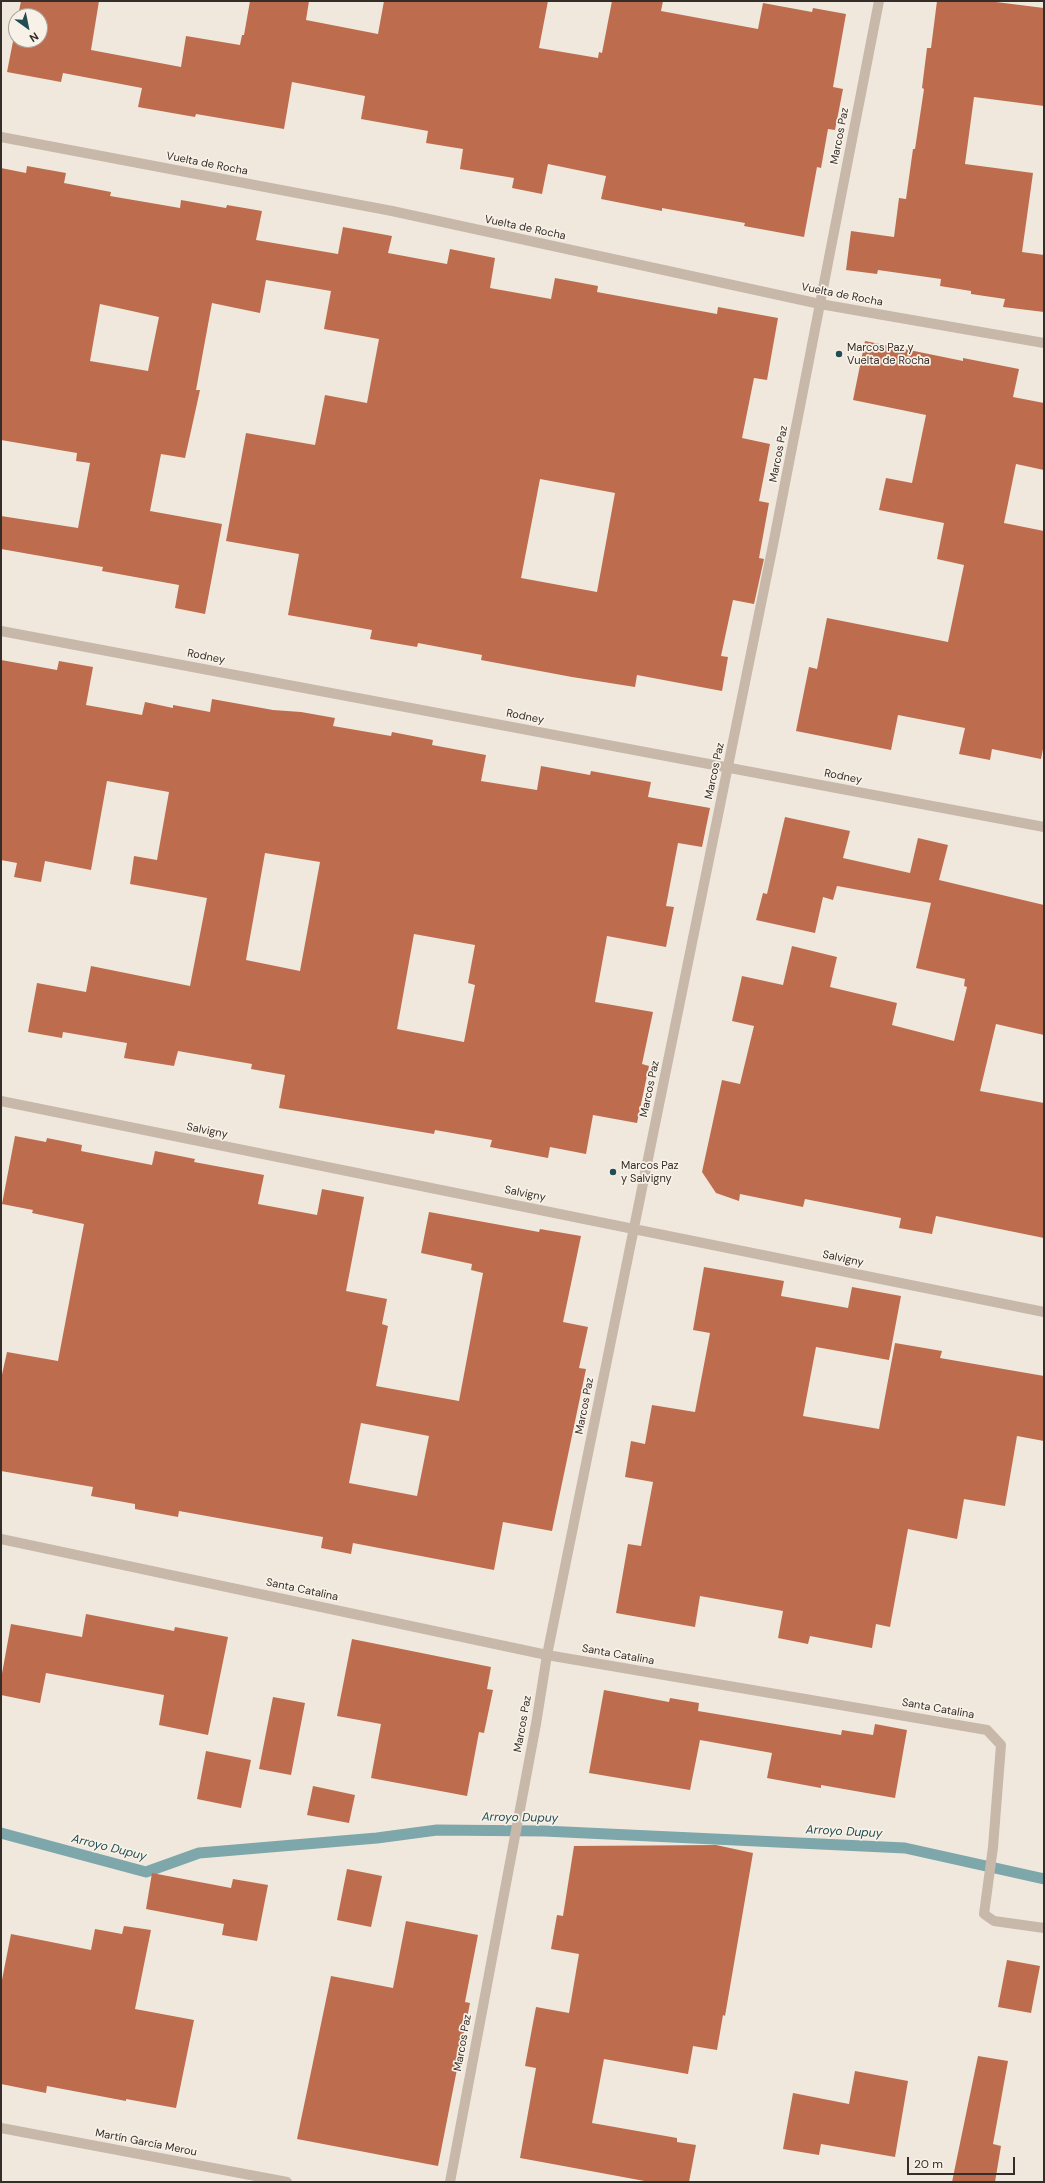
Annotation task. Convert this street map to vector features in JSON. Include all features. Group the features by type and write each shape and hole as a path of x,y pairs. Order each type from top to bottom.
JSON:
{"street":[{"name":"Marcos Paz","path":"450,2182 499,1914 536,1724 547,1655 728,768 879,1"},
{"name":"Vuelta de Rocha","path":"1,137 392,211 820,304 1044,344"},
{"name":"Rodney","path":"1,631 1044,827"},
{"name":"Salvigny","path":"1,1101 1044,1312"},
{"name":"Santa Catalina","path":"1,1539 547,1655 987,1730 1001,1745 993,1847 984,1914 994,1922 1044,1928"},
{"name":"Martín García Merou","path":"1,2128 274,2181 287,2182"}],"building":[{"path":"21,1 99,1 91,50 181,67 186,36 240,45 242,35 244,35 250,1 309,1 306,20 378,34 384,1 548,1 539,48 598,58 599,52 602,53 612,1 663,1 661,11 758,29 763,3 812,12 813,8 846,14 833,87 843,89 835,130 828,129 821,168 817,167 804,237 744,226 745,223 662,208 662,211 601,199 606,176 548,164 542,194 512,188 514,178 460,169 463,149 426,143 428,131 361,119 365,96 292,82 284,129 196,114 195,117 138,107 142,88 63,73 61,82 7,72 12,48 48,48 48,8 20,8"},
{"path":"937,1 988,1 1044,8 1044,106 974,97 965,164 1033,173 1022,252 1044,255 1044,312 1003,307 1005,299 971,294 971,291 940,286 941,279 878,270 877,274 846,270 851,231 894,237 899,198 906,199 924,89 922,88 927,48 931,48"},
{"path":"27,166 66,173 64,183 111,192 110,196 180,208 181,200 226,208 227,205 262,211 256,240 338,254 343,227 392,236 388,253 447,264 450,249 495,258 490,288 551,299 555,278 598,286 597,292 717,314 718,307 778,318 767,380 754,378 742,438 770,444 759,501 769,503 759,558 764,559 754,604 733,600 721,656 728,657 722,691 637,675 635,687 572,677 481,660 482,655 418,643 417,647 370,639 372,630 288,615 299,554 226,541 246,433 315,445 325,395 367,403 379,339 324,329 331,291 266,280 260,313 212,303 196,390 200,390 185,458 161,454 150,511 222,524 205,614 175,608 179,585 102,571 103,567 1,549 1,516 78,528 90,463 76,461 77,453 1,440 1,168 26,173","holes":["100,304 159,317 148,371 90,361","540,479 615,493 597,592 521,578"]},
{"path":"865,341 963,361 963,358 1019,369 1013,397 1044,403 1044,470 1016,464 1004,523 1044,531 1044,744 1041,759 992,749 990,760 959,754 965,728 898,715 891,750 796,731 809,667 817,669 827,618 948,642 964,565 937,559 944,523 879,510 886,478 912,483 926,415 853,400"},
{"path":"1,660 57,670 59,661 93,667 86,705 142,715 145,702 173,708 173,705 210,712 212,699 273,710 301,712 335,718 333,726 391,736 392,732 433,740 432,745 486,755 481,781 537,790 541,766 590,775 591,771 651,782 648,797 710,808 702,847 678,843 666,906 674,907 666,947 607,936 595,1002 653,1012 642,1064 649,1066 637,1123 593,1115 586,1154 550,1147 548,1158 490,1147 492,1140 435,1130 434,1134 279,1108 285,1075 251,1069 252,1064 178,1051 174,1066 124,1058 127,1043 63,1032 62,1038 28,1032 37,983 86,992 91,966 190,986 207,898 130,884 134,856 157,860 169,792 107,781 91,870 45,861 41,882 14,877 17,863 1,860","holes":["265,853 320,862 300,971 246,960","414,934 475,945 468,983 475,985 464,1042 397,1029"]},
{"path":"785,817 850,831 843,858 910,873 918,838 948,845 939,880 1044,905 1044,1035 996,1024 980,1091 1044,1103 1044,1238 936,1216 932,1234 899,1228 901,1218 805,1199 803,1207 740,1194 739,1201 716,1193 702,1172 722,1080 740,1084 754,1026 732,1021 742,976 783,985 792,946 837,957 830,987 897,1003 892,1025 954,1041 967,987 964,986 965,979 916,968 931,903 837,886 833,900 823,897 815,933 756,920 763,893 767,894"},
{"path":"15,1136 46,1142 47,1138 82,1145 81,1151 152,1165 155,1151 195,1159 194,1162 264,1175 258,1204 317,1215 322,1189 364,1197 346,1291 387,1299 382,1324 388,1326 376,1386 459,1401 483,1273 471,1270 472,1264 421,1253 429,1212 539,1232 540,1229 581,1236 563,1322 588,1327 579,1368 586,1369 552,1531 503,1522 494,1570 353,1543 351,1554 321,1548 323,1537 179,1511 178,1517 135,1509 135,1504 91,1496 93,1487 1,1471 1,1379 7,1352 58,1361 84,1224 32,1213 33,1210 2,1204","holes":["361,1423 429,1436 417,1496 349,1483"]},
{"path":"704,1267 784,1281 781,1296 848,1308 852,1287 901,1296 889,1360 816,1347 803,1416 879,1429 895,1343 942,1351 940,1358 1044,1376 1044,1441 1017,1436 1005,1506 964,1499 957,1539 908,1529 890,1627 876,1624 872,1648 810,1636 808,1644 778,1638 783,1611 700,1596 695,1627 616,1613 628,1544 641,1546 653,1482 625,1477 631,1441 645,1444 652,1405 695,1412 710,1333 693,1330"},
{"path":"86,1614 174,1631 175,1627 228,1637 208,1735 159,1725 164,1695 46,1673 40,1703 1,1695 1,1679 11,1624 82,1637"},
{"path":"352,1639 491,1667 487,1689 493,1690 484,1733 479,1732 467,1796 371,1778 381,1724 337,1716"},
{"path":"604,1690 669,1702 670,1698 699,1703 698,1711 841,1735 842,1730 873,1735 875,1724 907,1730 895,1798 821,1785 821,1788 767,1778 772,1753 700,1740 690,1790 589,1773"},
{"path":"273,1697 305,1703 291,1775 259,1769"},
{"path":"206,1751 251,1760 241,1808 197,1799"},
{"path":"313,1786 355,1795 349,1823 307,1815"},
{"path":"716,1845 753,1853 725,2016 723,2015 717,2050 693,2046 688,2074 604,2059 592,2123 677,2138 677,2142 696,2145 689,2182 650,2182 520,2158 536,2068 525,2066 536,2007 569,2013 579,1954 551,1949 557,1915 563,1916 574,1846"},
{"path":"347,1869 382,1876 371,1927 337,1920"},
{"path":"152,1873 231,1888 233,1879 268,1885 257,1941 222,1935 224,1924 146,1909"},
{"path":"406,1921 478,1935 465,2002 470,2003 438,2166 297,2139 331,1976 393,1988"},
{"path":"124,1926 151,1930 135,2009 194,2020 176,2108 126,2099 126,2101 47,2086 46,2093 1,2084 1,1985 11,1934 91,1950 95,1929 122,1934"},
{"path":"1007,1960 1040,1966 1031,2013 998,2007"},
{"path":"978,2056 1008,2061 993,2144 1001,2146 995,2182 952,2182"},
{"path":"855,2071 908,2081 895,2157 821,2144 819,2155 783,2149 793,2093 849,2104"}],"waterway":[{"name":"Arroyo Dupuy","path":"1,1833 146,1872 199,1853 377,1838 437,1830 544,1831 905,1848 1044,1879"}],"place":[{"name":"Marcos Paz y Vuelta de Rocha","path":"839,354"},
{"name":"Marcos Paz y Salvigny","path":"613,1172"}]}
